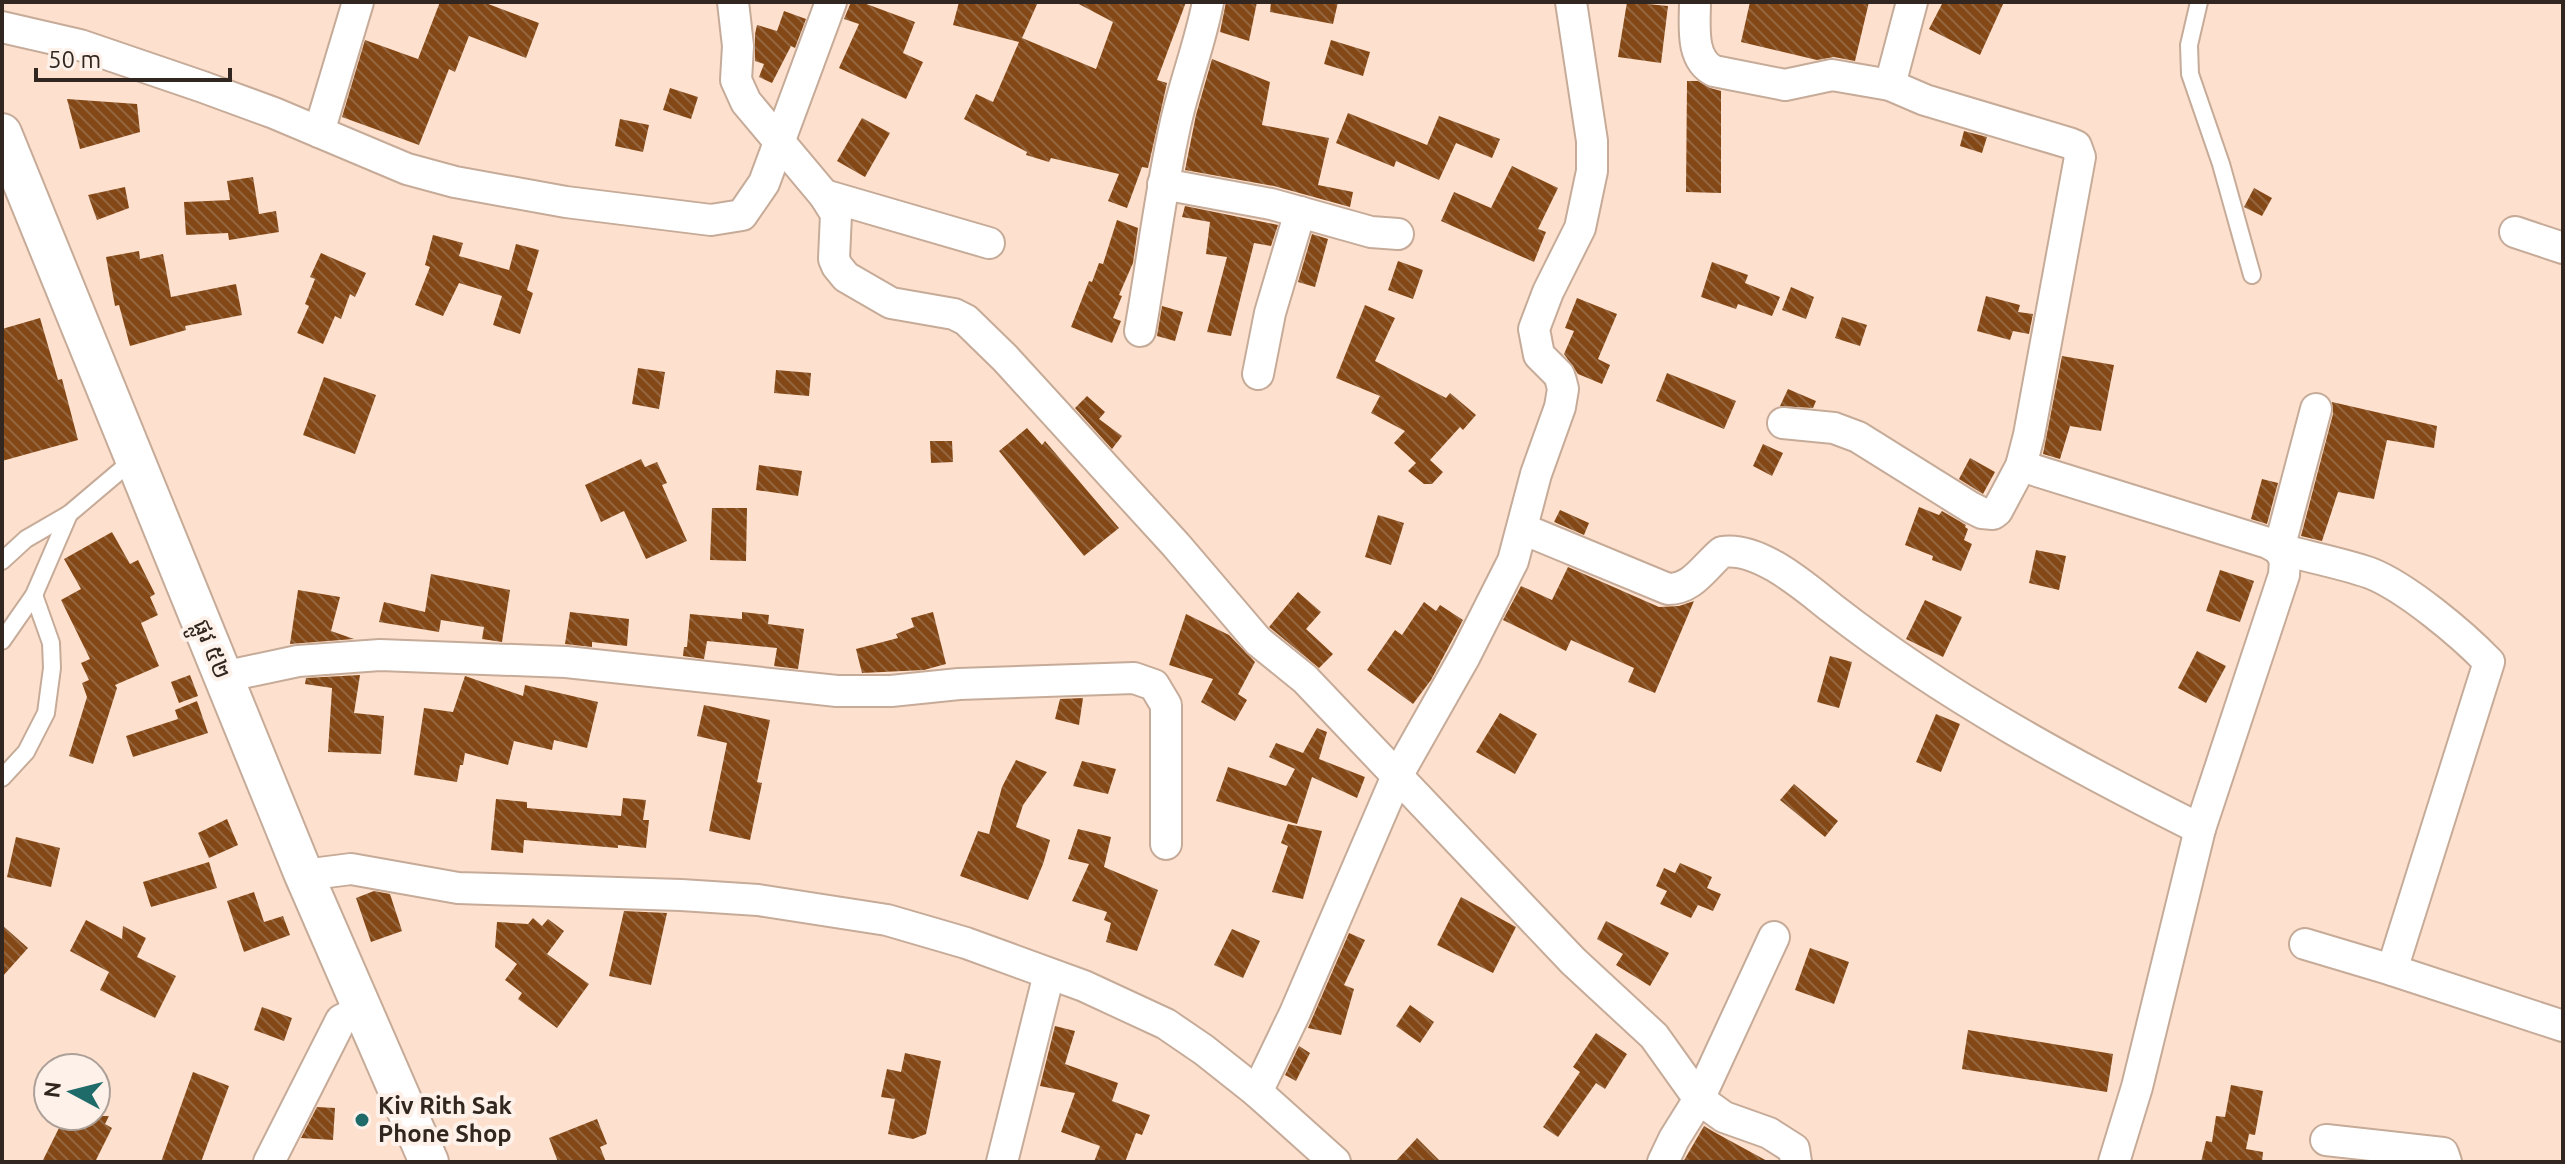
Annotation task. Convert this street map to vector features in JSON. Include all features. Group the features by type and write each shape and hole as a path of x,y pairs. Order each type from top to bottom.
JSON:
{"street":[{"path":"319,132 358,2"},
{"path":"733,2 738,46 736,80 746,102 824,195 836,214 834,259 846,277 891,303 954,314 966,320 1005,358 1176,545 1258,641 1305,679 1573,961 1654,1036 1699,1099 1724,1117 1769,1133 1794,1149 1796,1162"},
{"path":"2,27 80,45 274,113 407,169 455,182 566,202 711,220 742,215 764,183 831,2"},
{"path":"1140,331 1163,184 1182,94 1202,34 1208,2"},
{"path":"1257,1092 1295,1013 1397,776 1465,656 1513,561 1536,474 1560,407 1563,389 1559,375 1539,355 1534,329 1548,292 1580,228 1592,171 1592,141 1571,2"},
{"path":"1695,2 1695,36 1700,58 1714,71 1785,85 1832,75 1890,85 1925,100 2069,143 2079,151 2079,177 2021,466 1997,511 1993,514 1982,513 1858,437 1834,428 1783,423"},
{"path":"1890,85 1912,2"},
{"name":"ផ្លូវ ៥២","path":"2,133 304,875 429,1162"},
{"path":"1163,184 1300,212 1371,232 1398,234"},
{"path":"824,195 989,243"},
{"path":"1258,374 1270,313 1300,212"},
{"path":"2515,232 2563,248"},
{"path":"2114,1162 2137,1087 2200,829 2284,575 2285,560 2279,549 2316,409"},
{"path":"2021,466 2279,549 2371,574 2410,595 2489,662 2392,970"},
{"path":"1523,529 1668,589 1678,589 1691,583 1722,552 1745,552 1769,563 1889,652 2018,734 2200,829"},
{"path":"223,677 298,661 380,655 566,662 837,691 1134,678 1154,685 1166,705 1166,844"},
{"path":"304,875 351,869 458,888 681,895 822,908 887,920 966,943 1122,1002 1166,1024 1257,1092 1335,1162"},
{"path":"1663,1162 1699,1099 1774,937"},
{"path":"2305,944 2563,1026"},
{"path":"1002,1162 1049,974"},
{"path":"269,1162 341,1020 364,1009"},
{"path":"2326,1140 2443,1153 2446,1162"}],"lane":[{"path":"2199,2 2189,45 2190,74 2221,164 2252,275"},
{"path":"2,561 26,539 69,514 135,458"},
{"path":"2,641 34,595 69,514"},
{"path":"2,778 26,752 46,713 52,668 51,643 34,595"}],"building":[{"path":"440,2 483,2 539,23 526,58 469,36 455,72 449,69 419,145 342,117 365,40 418,59"},
{"path":"851,2 861,2 915,22 903,53 923,62 906,99 839,68 859,24 844,19"},
{"path":"959,2 1038,2 1022,38 1096,69 1113,22 1075,2 1186,2 1157,80 1167,83 1148,168 1142,167 1127,208 1108,201 1119,174 1026,155 1027,152 964,119 976,94 993,102 1019,42 953,25"},
{"path":"1226,2 1257,2 1249,41 1220,32"},
{"path":"1271,2 1338,2 1333,24 1270,12"},
{"path":"1627,2 1668,6 1661,63 1618,57"},
{"path":"1750,2 1869,2 1855,61 1834,57 1817,60 1741,42"},
{"path":"1943,2 2004,2 1980,55 1929,29"},
{"path":"784,11 806,19 795,48 791,46 772,83 759,77 764,64 755,61 755,34 757,25 777,31"},
{"path":"1331,40 1370,52 1363,76 1324,64"},
{"path":"1212,59 1270,82 1262,125 1329,138 1318,185 1353,192 1350,207 1274,186 1185,170"},
{"path":"1687,81 1698,81 1721,91 1721,193 1686,192"},
{"path":"670,88 698,97 691,119 663,110"},
{"path":"67,99 137,104 140,132 80,149"},
{"path":"1348,113 1427,145 1439,116 1500,139 1492,158 1456,143 1439,180 1396,161 1394,167 1336,143"},
{"path":"862,118 890,133 865,177 837,161"},
{"path":"620,119 649,125 643,152 615,146"},
{"path":"1964,131 1987,137 1982,153 1960,146"},
{"path":"1512,166 1558,188 1538,229 1546,232 1534,262 1441,221 1454,192 1491,208"},
{"path":"253,177 259,214 276,211 279,232 229,240 228,233 186,235 184,202 230,200 227,181"},
{"path":"125,187 129,208 97,220 88,195"},
{"path":"2254,188 2272,198 2262,216 2244,207"},
{"path":"1185,206 1278,225 1271,246 1254,243 1231,336 1207,332 1227,257 1206,254 1210,222 1182,217"},
{"path":"1117,220 1138,228 1133,263 1113,318 1121,321 1112,343 1071,327 1089,281 1092,282 1099,263 1103,264"},
{"path":"1312,234 1328,239 1315,287 1298,282"},
{"path":"433,235 463,243 459,256 509,270 516,244 539,250 527,290 533,293 520,334 493,325 502,296 459,283 443,316 415,305 430,267 425,265"},
{"path":"139,251 140,259 163,254 171,297 236,284 242,315 185,326 186,330 130,346 119,305 115,306 106,257"},
{"path":"321,253 366,273 355,297 350,294 341,319 335,316 323,344 297,333 309,306 305,304 315,279 310,277"},
{"path":"1398,261 1423,270 1413,299 1388,290"},
{"path":"1712,262 1748,275 1745,283 1780,297 1772,316 1738,304 1736,309 1701,297"},
{"path":"1791,287 1814,297 1806,319 1782,310"},
{"path":"1986,296 2020,305 2018,312 2033,314 2029,334 2013,331 2010,340 1977,331"},
{"path":"1577,298 1617,314 1598,359 1610,365 1602,384 1578,374 1564,354 1574,331 1565,328"},
{"path":"1365,305 1395,318 1375,361 1446,398 1450,393 1476,415 1463,430 1460,427 1430,460 1443,472 1432,484 1424,484 1408,471 1416,463 1394,443 1405,431 1371,413 1380,396 1336,378"},
{"path":"1162,306 1183,312 1175,341 1157,336"},
{"path":"1842,317 1867,325 1860,346 1835,338"},
{"path":"40,318 58,380 62,379 78,440 2,461 2,329"},
{"path":"2062,356 2114,365 2101,431 2070,426 2060,459 2043,454"},
{"path":"638,368 665,372 659,409 632,404"},
{"path":"776,370 811,373 809,396 774,393"},
{"path":"1667,373 1736,401 1724,429 1656,401"},
{"path":"324,377 376,395 355,454 303,435"},
{"path":"1788,389 1816,401 1813,408 1780,406"},
{"path":"1087,396 1105,412 1099,419 1122,436 1112,449 1075,408"},
{"path":"2332,402 2437,426 2434,448 2387,440 2374,499 2338,492 2322,541 2301,536 2333,414"},
{"path":"1027,428 1042,445 1045,441 1119,528 1084,556 999,451"},
{"path":"930,441 952,441 953,462 931,463"},
{"path":"1763,444 1783,453 1772,476 1753,466"},
{"path":"1970,458 1995,472 1983,494 1959,479"},
{"path":"641,459 645,467 657,462 667,483 662,485 687,541 646,559 624,511 601,522 585,485"},
{"path":"759,465 802,471 798,496 756,490"},
{"path":"2262,479 2278,483 2267,524 2251,519"},
{"path":"1919,507 1939,515 1942,511 1966,525 1968,529 1964,540 1972,544 1961,571 1905,545"},
{"path":"712,508 747,508 746,561 710,560"},
{"path":"1560,510 1589,523 1584,535 1554,522"},
{"path":"1378,515 1404,523 1391,565 1365,557"},
{"path":"112,532 130,564 138,560 155,594 150,597 158,615 141,623 159,666 115,685 117,688 93,764 69,756 87,697 82,683 89,680 81,663 90,659 61,600 81,589 64,559"},
{"path":"2036,550 2066,556 2059,590 2029,583"},
{"path":"1568,567 1659,607 1694,601 1655,693 1628,682 1634,668 1571,640 1566,651 1503,620 1521,586 1552,600"},
{"path":"2220,570 2254,581 2240,622 2206,611"},
{"path":"431,574 510,590 502,642 482,639 484,627 441,620 439,632 379,622 384,602 425,612"},
{"path":"298,590 340,597 331,631 354,639 290,644"},
{"path":"1298,592 1321,612 1306,629 1333,654 1319,668 1269,627"},
{"path":"1925,600 1962,617 1943,657 1906,639"},
{"path":"1424,602 1436,611 1440,605 1463,620 1431,680 1413,704 1367,670 1395,630 1402,635"},
{"path":"570,612 629,619 627,646 592,642 592,647 565,644"},
{"path":"742,612 769,615 768,624 804,629 798,669 774,666 777,648 707,641 704,659 683,656 684,647 687,647 690,614 742,619"},
{"path":"933,612 946,664 924,670 862,673 856,649 898,638 896,634 914,627 911,618"},
{"path":"1186,614 1229,635 1255,662 1238,694 1247,700 1235,721 1201,702 1213,679 1169,665"},
{"path":"2197,651 2226,666 2206,703 2178,688"},
{"path":"1830,656 1852,662 1839,708 1817,702"},
{"path":"190,675 198,696 179,703 171,682"},
{"path":"360,675 354,713 384,716 381,754 328,752 332,688 305,684 306,678"},
{"path":"465,676 523,696 525,685 598,702 587,748 554,740 552,750 514,741 508,765 465,753 457,782 414,775 424,708 453,712"},
{"path":"1083,698 1079,725 1055,719 1060,699"},
{"path":"197,701 208,733 133,757 126,736 178,719 175,710"},
{"path":"704,705 770,720 757,782 762,783 750,840 709,831 727,743 697,736"},
{"path":"1500,713 1537,734 1515,774 1476,752"},
{"path":"1936,714 1960,724 1941,772 1916,762"},
{"path":"1317,728 1327,732 1319,759 1365,777 1357,798 1312,777 1297,824 1216,801 1228,767 1286,786 1295,769 1269,757 1276,743 1303,753"},
{"path":"1016,760 1047,772 1023,805 1016,827 1050,840 1028,900 960,876 978,831 989,834 1002,787"},
{"path":"1082,761 1116,769 1108,794 1073,786"},
{"path":"1794,784 1838,821 1825,837 1780,800"},
{"path":"623,798 646,800 643,820 649,820 646,848 524,840 523,853 491,850 496,799 527,802 527,808 621,816"},
{"path":"227,819 238,845 209,858 198,833"},
{"path":"1288,824 1322,831 1303,899 1272,892 1288,846 1281,843"},
{"path":"1078,829 1111,837 1104,867 1158,890 1137,951 1106,942 1111,923 1104,920 1107,912 1072,901 1089,864 1068,859"},
{"path":"16,837 60,848 51,887 7,877"},
{"path":"209,862 217,888 151,907 143,882"},
{"path":"1680,863 1712,877 1707,888 1721,894 1713,911 1698,905 1691,918 1660,904 1667,891 1656,886 1664,868 1675,873"},
{"path":"374,891 390,894 402,931 371,942 356,898"},
{"path":"254,892 264,922 283,916 290,935 244,952 227,901"},
{"path":"1461,897 1516,927 1493,973 1437,945"},
{"path":"624,911 667,913 651,985 609,976"},
{"path":"533,918 542,926 548,919 564,931 547,954 589,984 557,1028 518,999 522,993 505,980 517,964 495,947 497,922 528,924"},
{"path":"86,920 122,939 123,926 146,938 137,957 176,976 155,1018 100,990 109,972 70,951"},
{"path":"1606,921 1669,953 1650,986 1616,965 1623,954 1597,939"},
{"path":"2,925 28,948 2,977"},
{"path":"1232,929 1260,941 1243,978 1214,965"},
{"path":"1349,933 1365,940 1344,985 1354,989 1341,1035 1308,1028"},
{"path":"1810,948 1849,962 1834,1004 1795,990"},
{"path":"1410,1005 1434,1022 1420,1043 1396,1026"},
{"path":"262,1007 292,1018 284,1041 254,1030"},
{"path":"1055,1026 1075,1031 1065,1064 1118,1083 1112,1101 1150,1115 1142,1135 1136,1133 1125,1162 1094,1162 1100,1146 1061,1132 1075,1093 1040,1086"},
{"path":"1968,1030 2113,1054 2107,1092 1962,1069"},
{"path":"1596,1033 1627,1054 1605,1089 1596,1083 1558,1137 1543,1127 1580,1072 1573,1067"},
{"path":"1299,1046 1310,1053 1296,1081 1285,1075"},
{"path":"905,1053 941,1061 926,1134 913,1139 888,1134 895,1099 881,1097 887,1069 901,1072"},
{"path":"193,1072 229,1086 201,1162 161,1162"},
{"path":"2231,1085 2263,1091 2255,1135 2249,1134 2246,1149 2263,1152 2262,1162 2201,1162 2206,1141 2212,1142 2216,1116 2225,1117"},
{"path":"317,1107 335,1108 333,1140 301,1138"},
{"path":"597,1119 607,1144 600,1147 606,1162 558,1162 549,1138"},
{"path":"1704,1126 1714,1132 1769,1162 1683,1162"},
{"path":"57,1132 110,1132 95,1162 42,1162"},
{"path":"1417,1138 1441,1162 1395,1162"}],"place":[{"name":"Kiv Rith Sak Phone Shop","path":"362,1120"}]}
